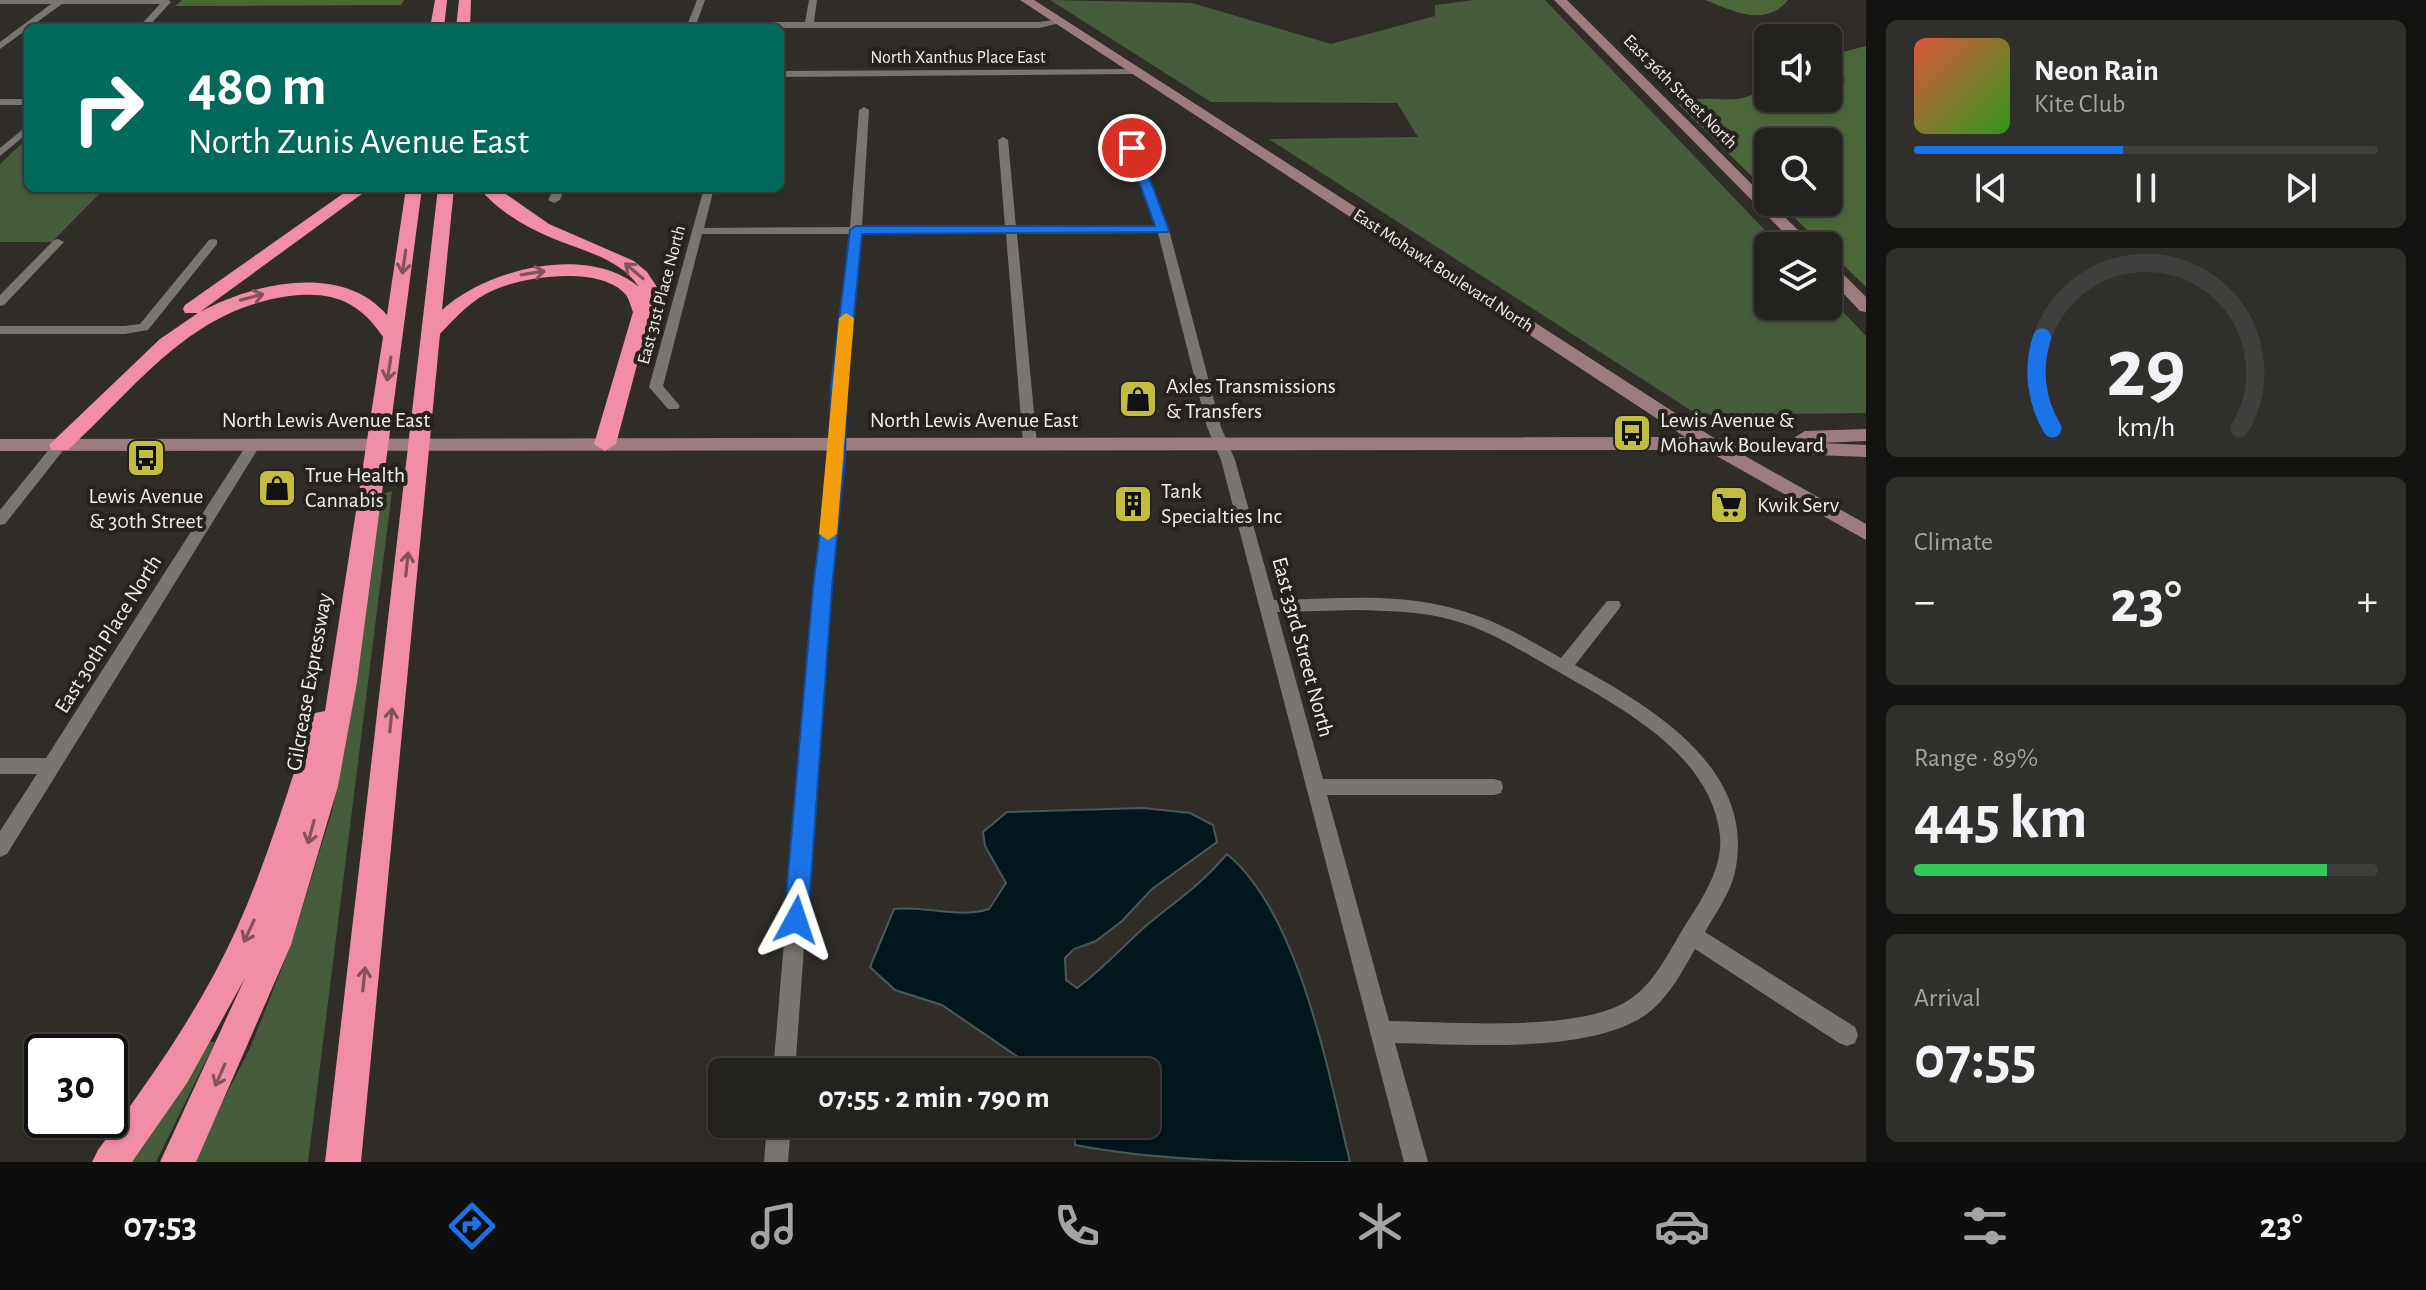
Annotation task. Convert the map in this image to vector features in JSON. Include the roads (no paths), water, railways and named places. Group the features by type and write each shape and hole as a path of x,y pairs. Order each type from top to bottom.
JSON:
{"highway":[{"path":"438,24 441,0"},
{"path":"463,24 465,0"},
{"path":"60,445 68,430 187,312 356,192"},
{"name":"Gilcrease Expressway","path":"178,1162 247,1014 294,890 324,786 349,646 413,192"},
{"path":"343,1162 446,192"},
{"path":"492,192 530,221 619,260 638,272 649,287 654,317 623,413 605,444"},
{"path":"429,334 474,293 512,277 541,271 580,271 625,285 638,298 642,312 605,444"},
{"path":"60,445 168,340 198,318 240,300 288,290 342,292 372,307 393,337"},
{"path":"110,1162 194,1040 261,907 349,646"},
{"path":"333,1162 355,1057"}],"main road":[{"name":"East Mohawk Boulevard North","path":"1026,0 1708,443 1866,533"},
{"name":"East 36th Street North","path":"1560,0 1792,232"},
{"path":"1842,282 1866,307"},
{"name":"North Lewis Avenue East","path":"0,445 1708,443 1866,435"},
{"name":"North Lewis Avenue East","path":"1708,443 1866,451"}],"street":[{"path":"692,24 701,0"},
{"path":"809,25 813,0"},
{"path":"0,1 167,2"},
{"path":"29,24 60,1"},
{"path":"146,24 167,2"},
{"path":"784,25 1061,22"},
{"path":"0,46 24,28"},
{"name":"North Xanthus Place East","path":"784,74 1136,71"},
{"path":"0,102 24,102"},
{"path":"785,1058 864,110"},
{"path":"0,153 24,132"},
{"path":"1003,140 1030,444"},
{"name":"East 33rd Street North","path":"1132,148 1163,230 1228,460 1416,1162"},
{"path":"554,200 557,192"},
{"name":"East 31st Place North","path":"673,406 656,387 708,192"},
{"path":"697,231 1163,230"},
{"path":"0,302 58,242"},
{"path":"0,330 125,330 144,327 213,242"},
{"name":"East 30th Place North","path":"0,848 254,444"},
{"path":"0,520 60,445"},
{"path":"1564,667 1613,605"},
{"path":"1266,606 1412,607 1442,611 1481,623 1564,667 1655,722 1689,753 1717,795 1729,831 1730,860 1725,875 1660,984 1644,1003 1605,1024 1569,1031 1380,1032"},
{"path":"0,766 51,766"},
{"path":"1316,787 1494,787"},
{"path":"1691,935 1847,1035"},
{"path":"776,1162 778,1138"}],"place":[{"name":"Axles Transmissions & Transfers","path":"1138,399"},
{"name":"Lewis Avenue & Mohawk Boulevard","path":"1632,433"},
{"name":"Lewis Avenue & 30th Street","path":"146,458"},
{"name":"True Health Cannabis","path":"277,488"},
{"name":"Tank Specialties Inc","path":"1133,504"},
{"name":"Kwik Serv","path":"1729,505"}]}
